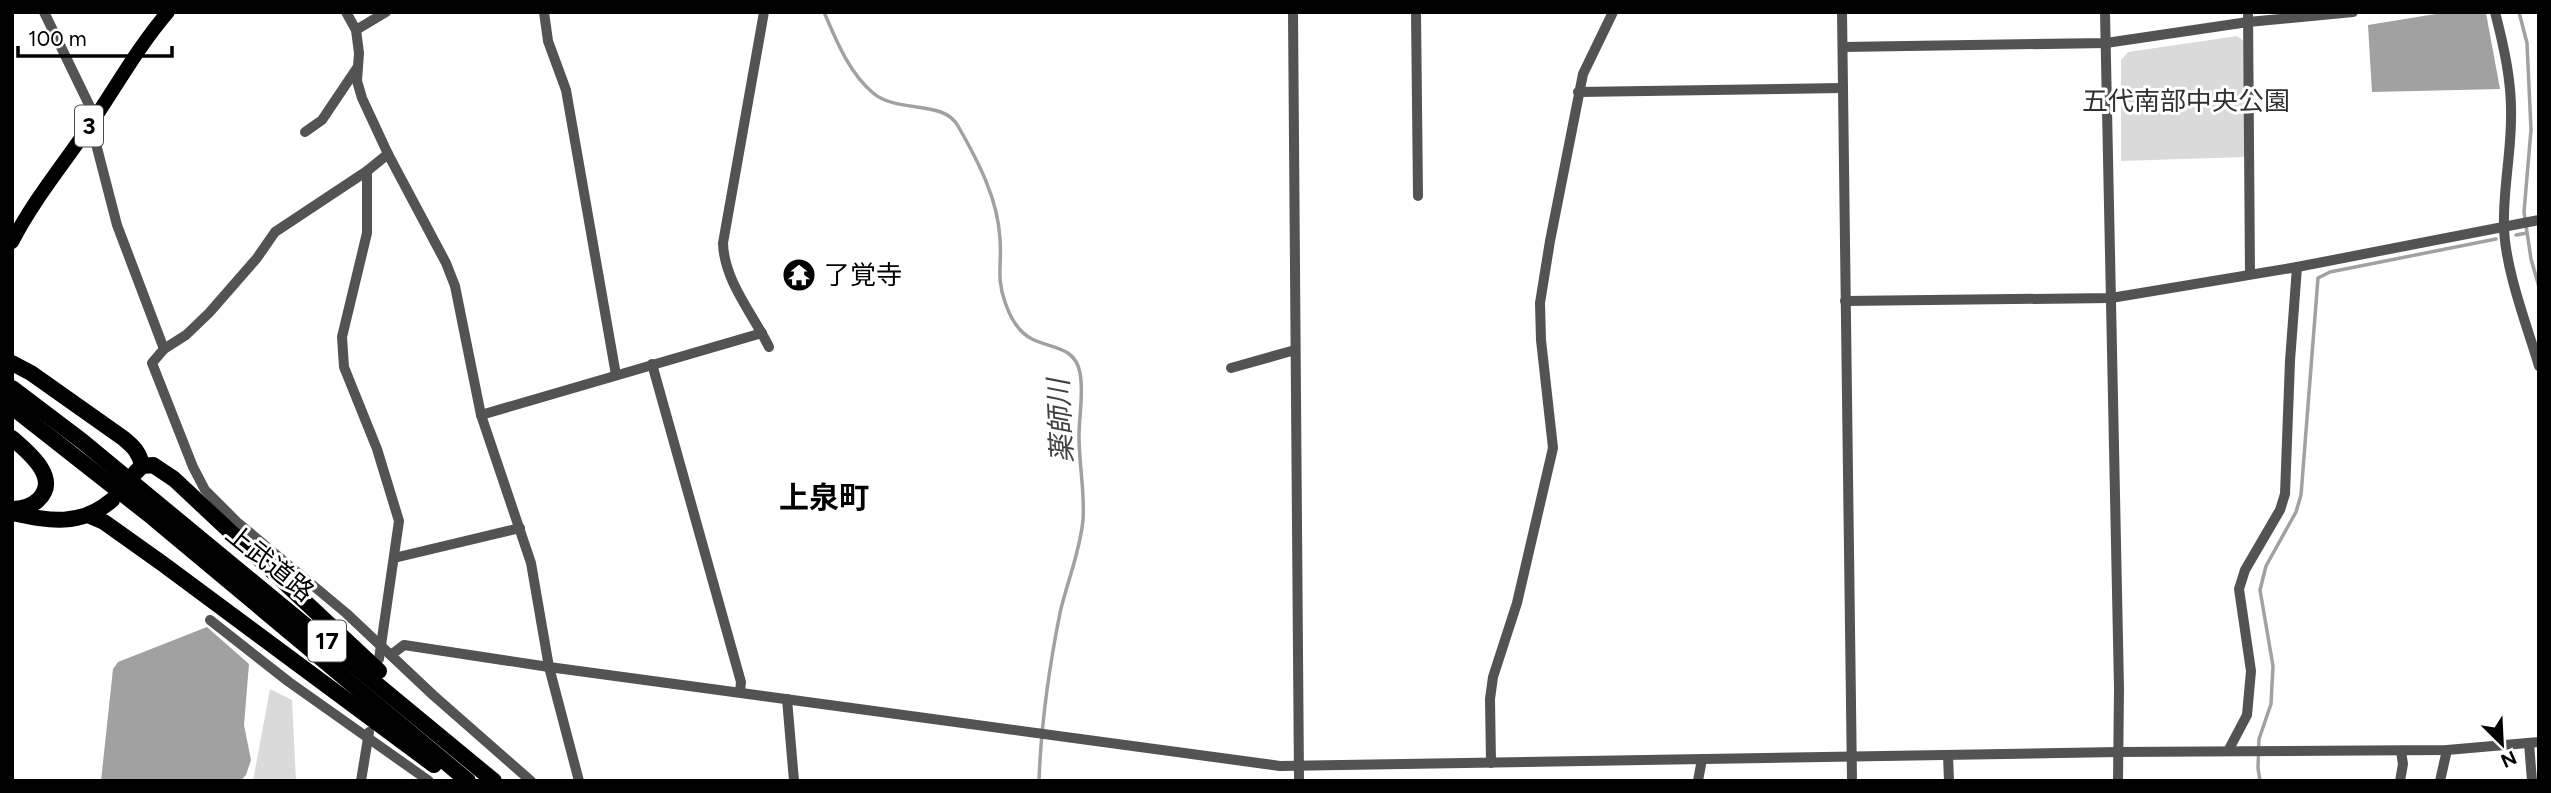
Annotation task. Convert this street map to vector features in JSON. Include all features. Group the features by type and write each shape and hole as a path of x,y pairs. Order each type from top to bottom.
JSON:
{"highway":[{"path":"12,363 31,373 134,447 141,458 138,469 153,466 174,479 377,670 477,757 500,781"},
{"name":"上武道路","path":"12,388 82,441 494,781"},
{"name":"上武道路","path":"12,407 152,517 468,781"},
{"path":"12,438 34,458 44,472 46,481 43,495 37,501 12,511"},
{"path":"12,511 69,520 90,516 112,500"},
{"path":"90,516 155,557 455,781"}],"main road":[{"name":"3","path":"12,242 35,202 92,122 132,59 169,12"}],"street":[{"path":"44,12 92,122 117,225 164,349"},
{"path":"346,12 356,30 358,81 362,98 388,154 446,262 455,286 481,415 531,563 549,667 579,781"},
{"path":"356,30 386,12"},
{"path":"544,12 548,41 566,90 616,375"},
{"path":"764,12 723,251 734,283 769,347"},
{"path":"1293,12 1299,781"},
{"path":"1416,12 1418,196"},
{"path":"1491,763 1490,699 1493,677 1517,603 1553,449 1542,368 1540,303 1578,92 1583,74 1612,12"},
{"path":"1842,12 1852,781"},
{"path":"2105,12 2119,688 2118,781"},
{"path":"1843,47 2106,43 2248,17 2353,12"},
{"path":"2495,12 2511,88 2504,225 2506,248 2539,366"},
{"path":"2248,17 2250,274"},
{"path":"304,132 322,120 359,66"},
{"path":"1578,92 1843,88"},
{"path":"388,154 275,232 257,258 209,313 186,335 164,349 152,363 201,486 237,522 346,613 433,695 531,781"},
{"path":"367,171 367,233 342,337 344,367 377,449 399,521 379,659"},
{"path":"1845,301 2111,298 2297,267 2539,220"},
{"path":"2228,751 2247,715 2251,671 2239,589 2245,570 2280,510 2285,494 2297,267"},
{"path":"481,415 762,333"},
{"path":"1231,368 1295,350"},
{"path":"652,364 741,682 740,692"},
{"path":"394,558 520,528"},
{"path":"210,620 289,682 369,731 429,781"},
{"path":"391,655 404,645 1171,752 1299,766 2118,752 2401,751 2534,743 2532,781"},
{"path":"787,698 794,781"},
{"path":"361,781 369,731"},
{"path":"2440,781 2447,750"},
{"path":"2400,781 2403,764 2401,751"},
{"path":"1948,755 1949,781"},
{"path":"1698,781 1702,759"}],"green space":[{"name":"五代南部中央公園","path":"2237,36 2244,41 2245,157 2121,161 2121,60 2128,52"},
{"path":"270,689 292,700 296,781 253,781"}],"shaded area":[{"path":"2448,12 2486,13 2500,89 2372,92 2368,25"},
{"path":"207,627 249,664 244,725 251,760 246,775 240,781 101,781 113,669 118,662"}],"waterway":[{"name":"薬師川","path":"824,12 850,66 873,93 895,103 942,112 958,126 980,167 995,209 1000,239 1001,285 1009,313 1027,336 1068,353 1080,373 1079,436 1083,520 1052,654 1039,781"},
{"path":"2519,12 2527,43 2531,130 2524,212 2531,259 2539,287"},
{"path":"2516,235 2527,233"},
{"path":"2260,781 2259,739 2271,704 2273,666 2260,590 2266,566 2296,512 2301,495 2318,278 2330,272 2496,239"}],"place":[{"name":"了覚寺","path":"799,275"}],"district":[{"name":"上泉町","path":"824,498"}]}
